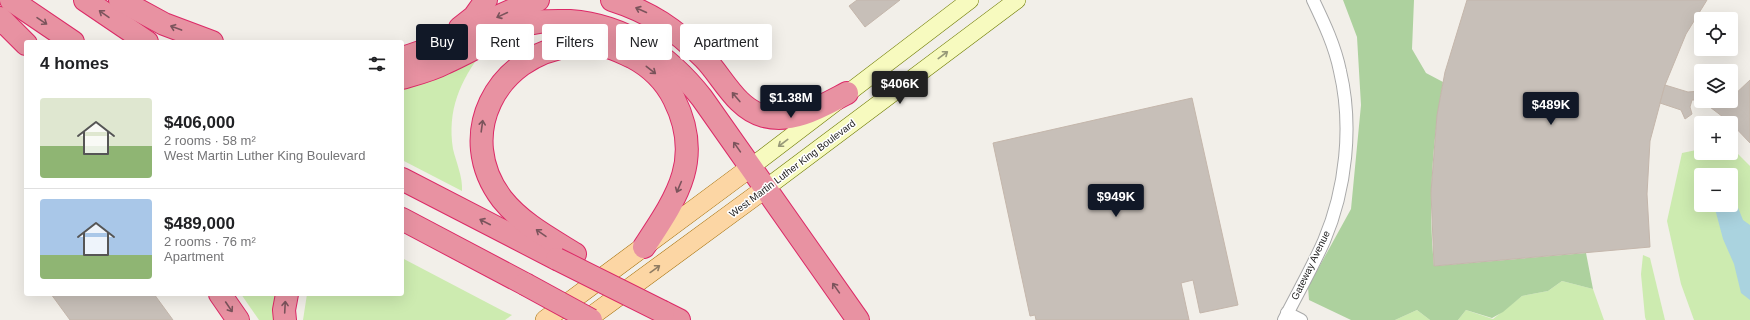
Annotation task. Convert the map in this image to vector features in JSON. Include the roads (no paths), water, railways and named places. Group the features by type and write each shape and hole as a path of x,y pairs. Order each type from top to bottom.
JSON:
{"highway":[{"path":"11,0 69,40"},
{"path":"85,0 139,37 151,40"},
{"path":"120,0 164,24 207,40"},
{"path":"404,56 434,42 466,24 480,10 486,0"},
{"path":"404,56 447,42 512,10 538,0"},
{"path":"612,0 644,12 672,29 705,59 744,105 757,114 775,118 799,115 824,105 847,93"},
{"path":"0,18 24,42"},
{"path":"404,77 444,64 495,38 526,25 552,20 592,24 619,32 642,42 659,53 688,80 702,98 858,320"},
{"path":"566,256 544,235 519,216 502,199 491,181 483,158 481,135 483,120 488,107 499,89 514,71 531,58 547,51 585,44 604,46 622,52 654,71 668,86 682,114 687,144 684,176 672,204 644,246"},
{"path":"404,180 566,256 671,316"},
{"path":"404,220 591,320"},
{"path":"404,237 453,254 525,284"},
{"path":"221,296 238,320"},
{"path":"285,320 284,310 287,296"}],"main road":[{"path":"545,320 751,167 970,0"},
{"name":"West Martin Luther King Boulevard","path":"586,320 766,188 1017,0"}],"street":[{"name":"Gateway Avenue","path":"1286,316 1324,241 1336,205 1344,163 1346,115 1340,71 1328,30 1313,0"},
{"path":"1286,316 1301,320"}],"water":[{"path":"1738,208 1743,220 1750,225 1750,300 1741,293 1734,264 1723,239 1716,212 1738,212"}]}
